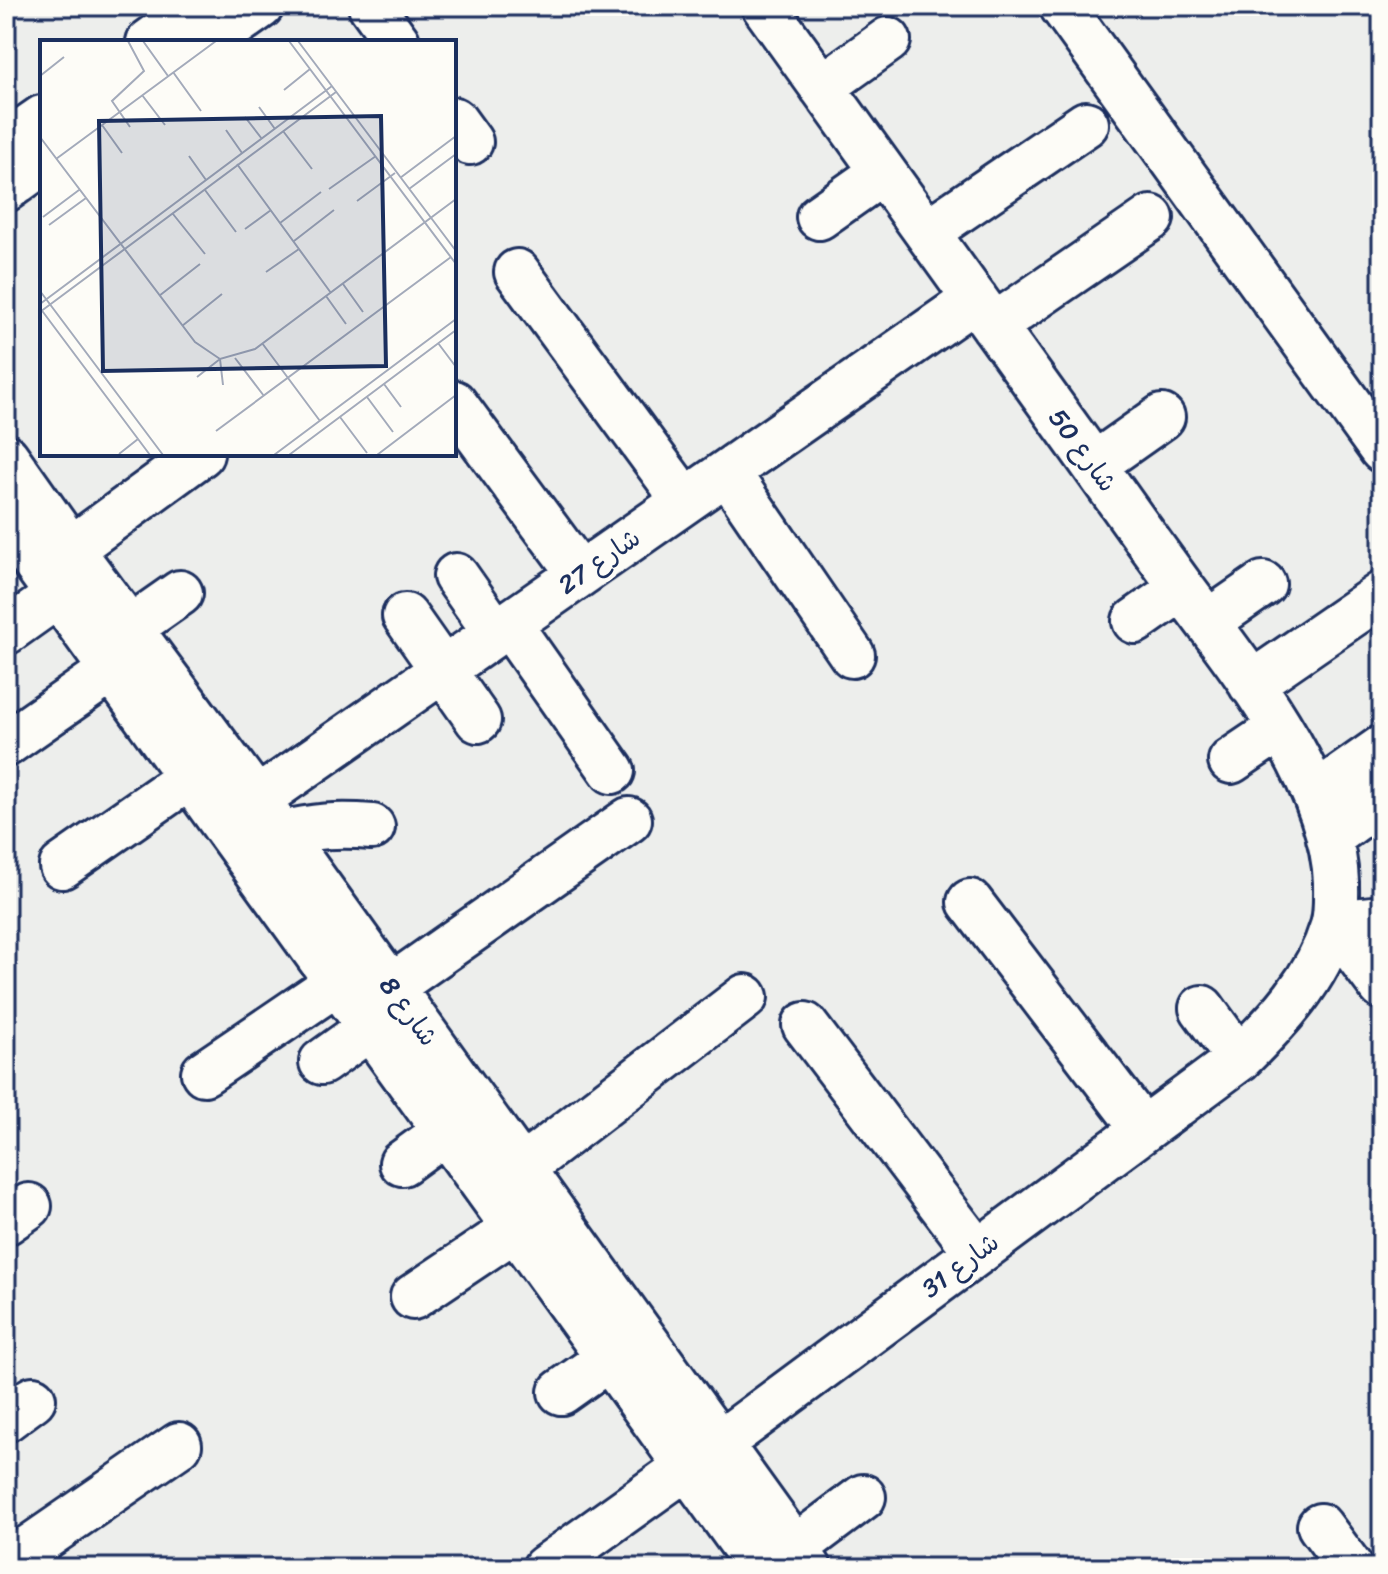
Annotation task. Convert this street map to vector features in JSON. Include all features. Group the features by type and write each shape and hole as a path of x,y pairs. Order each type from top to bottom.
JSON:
{"street":[{"path":"162,40 212,32 261,6"},
{"path":"371,6 396,40"},
{"name":"شارع 50","path":"764,6 1208,622 1280,728 1315,795 1329,838 1336,880 1334,923"},
{"path":"1062,6 1382,450"},
{"path":"822,87 888,40"},
{"path":"6,143 40,119"},
{"path":"927,232 1086,124"},
{"path":"6,189 40,164"},
{"path":"819,217 883,172"},
{"name":"شارع 27","path":"70,878 232,807 443,670 727,472 1156,226"},
{"path":"517,272 685,501"},
{"path":"456,406 580,574"},
{"path":"1094,465 1162,417"},
{"path":"71,549 198,456"},
{"name":"شارع 8","path":"6,457 130,628 232,807 338,982 609,1358 703,1455 788,1561"},
{"path":"727,472 852,655"},
{"name":"شارع 8","path":"6,523 112,670 391,987 522,1168 703,1455"},
{"path":"456,576 502,628 612,771"},
{"path":"1208,622 1263,584"},
{"path":"1135,621 1182,588"},
{"path":"130,628 180,593"},
{"path":"1251,684 1382,594"},
{"path":"6,632 58,595"},
{"path":"405,616 478,720"},
{"path":"6,744 112,670"},
{"path":"1231,761 1280,728"},
{"path":"1315,795 1382,748"},
{"path":"1329,838 1382,799"},
{"path":"232,807 311,827 372,827"},
{"path":"391,987 629,820"},
{"path":"970,902 1143,1129"},
{"path":"1334,923 1382,918"},
{"path":"1334,923 1382,987"},
{"name":"شارع 31","path":"545,1568 1239,1059 1297,997 1320,961 1334,923"},
{"path":"204,1073 338,982"},
{"path":"522,1168 745,997"},
{"path":"1202,1008 1239,1059"},
{"path":"805,1025 977,1252"},
{"path":"322,1062 371,1027"},
{"path":"402,1163 446,1131"},
{"path":"413,1297 516,1228"},
{"path":"561,1392 609,1358"},
{"path":"18,1553 179,1445"},
{"path":"788,1561 863,1497"},
{"path":"1320,1526 1351,1568"}],"shaded area":[{"path":"6,6 1382,6 1382,1568 6,1568"}]}
